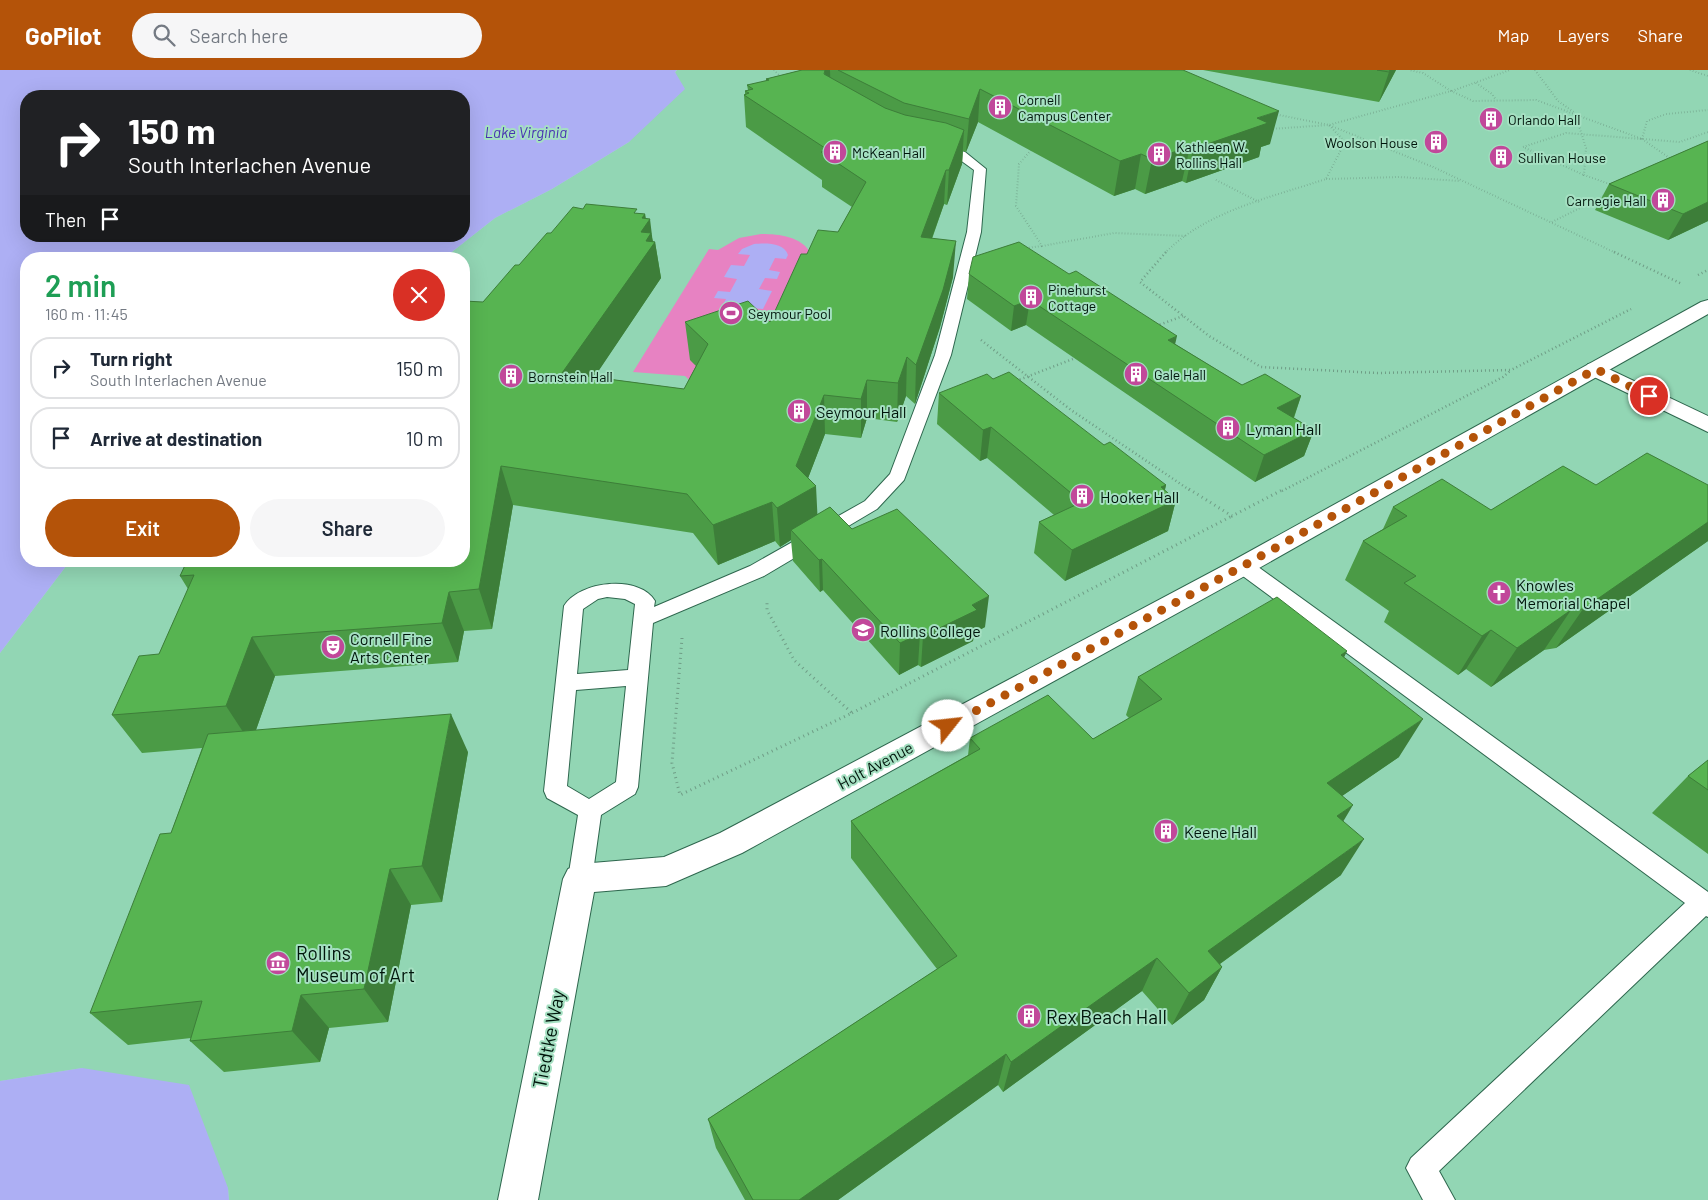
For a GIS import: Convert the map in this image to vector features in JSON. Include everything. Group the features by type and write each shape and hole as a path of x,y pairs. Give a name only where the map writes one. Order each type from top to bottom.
{"street":[{"name":"Holt Avenue","path":"580,879 666,871 731,844 1243,566 1708,306"},
{"path":"1596,369 1708,425"},
{"name":"Tiedtke Way","path":"518,1200 580,879"}],"lane":[{"path":"644,619 757,571 871,505 898,476 939,364 974,232 980,169 968,158 950,150 925,146"},
{"path":"1243,566 1706,904 1421,1168 1440,1200"},
{"path":"580,879 590,810 627,787 645,601 635,593 617,591 593,593 574,606 555,791 590,810"},
{"path":"566,683 638,677"}],"path":[{"path":"774,70 784,81"},
{"path":"1409,70 1423,71 1451,91 1473,101 1536,100 1575,112 1642,139 1673,160"},
{"path":"1262,130 1329,125 1451,91 1510,70"},
{"path":"1535,70 1558,101 1575,112 1586,148 1584,175"},
{"path":"1690,70 1708,76"},
{"path":"1475,82 1492,94 1496,100"},
{"path":"1642,139 1647,121 1666,114 1708,110"},
{"path":"1271,113 1329,125 1464,181 1682,284 1674,288"},
{"path":"1326,179 1345,142 1329,125"},
{"path":"1620,188 1584,175 1523,147 1566,133 1680,142 1708,132"},
{"path":"1035,146 1019,164 1016,206 1042,246"},
{"path":"1464,181 1399,178 1326,179 1238,210 1187,236 1177,242 1140,282 1209,336 1261,367 1377,373 1494,372 1511,370"},
{"path":"1216,180 1259,202"},
{"path":"1551,223 1611,193"},
{"path":"1019,248 1042,246 1114,233 1187,236"},
{"path":"692,598 682,632 672,763 680,795 852,713 1503,378 1511,370 1639,305"},
{"path":"1148,329 1184,316"},
{"path":"977,336 1024,377 1163,473 1232,516"},
{"path":"1016,381 1086,353"},
{"path":"769,564 767,610 794,660 852,713"}],"shaded area":[{"name":"Rollins College","path":"677,70 1708,70 1708,1200 229,1200 228,1188 82,1068 0,1081 0,653 65,567 470,567 470,252 452,252 465,242 470,242 470,238 495,218 552,189 629,142"},
{"name":"Seymour Pool","path":"761,234 789,237 802,243 807,248 811,254 808,291 701,391 685,376 633,372 709,249 718,250 739,238"}],"water":[{"name":"Lake Virginia","path":"0,70 677,70 675,72 685,89 629,142 552,189 495,218 470,238 470,90 20,90 20,242 465,242 452,252 20,252 20,567 65,567 0,653"},
{"name":"Seymour Pool","path":"754,244 778,246 783,248 788,255 786,259 775,258 769,270 780,272 777,279 765,278 759,289 772,291 763,309 750,308 715,320 726,299 714,298 718,291 730,292 737,279 724,277 731,265 744,266 750,255 738,254 742,249"},
{"path":"82,1068 189,1085 228,1188 229,1200 0,1200 0,1081"}],"building":[{"path":"802,70 825,70 824,74 885,108 905,115 946,123 964,130 949,170 946,170 921,237 956,241 943,290 916,365 907,357 898,383 867,380 861,399 824,395 796,466 816,486 777,508 772,502 713,525 687,494 501,466 479,589 449,592 442,623 252,637 226,706 112,715 139,656 159,654 194,575 180,576 184,567 470,567 470,301 483,302 515,265 519,265 547,233 551,233 573,207 583,209 586,204 637,209 634,213 645,214 642,218 650,219 641,232 651,233 646,241 655,242 562,373 684,389 708,344 685,322 748,301 770,322 801,254 807,254 818,230 838,232 866,182 821,152 828,150 744,95 749,93 745,91 753,89 747,85 769,80 766,79"},
{"path":"838,70 1183,70 1279,111 1257,118 1268,123 1193,149 1190,147 1152,159 1141,154 1120,161 980,89 969,119 904,103"},
{"path":"1708,141 1708,202 1683,214 1609,184"},
{"path":"1019,242 1069,274 1076,271 1177,336 1168,340 1242,385 1265,374 1301,396 1277,408 1314,430 1264,455 1030,300 1014,306 969,274 973,257"},
{"path":"1009,372 1104,445 1110,442 1166,485 1161,487 1176,500 1072,550 1039,522 1082,502 991,427 983,430 939,393 987,374 993,379"},
{"name":"Knowles Memorial Chapel","path":"1647,453 1708,485 1708,522 1583,609 1571,610 1517,648 1491,630 1482,636 1404,583 1416,576 1363,541 1407,516 1393,507 1442,479 1491,510 1563,466 1596,485"},
{"path":"830,507 852,529 897,509 989,596 972,605 977,610 923,636 920,634 900,643 822,559 819,560 791,530"},
{"path":"1277,597 1347,651 1341,655 1423,719 1327,783 1353,805 1337,816 1364,839 1208,951 1222,967 1189,993 1157,958 1011,1062 1006,1054 799,1200 753,1200 708,1119 957,956 851,821 980,749 970,738 1048,695 1093,739 1162,699 1138,677"},
{"name":"Rollins Museum of Art","path":"451,714 422,866 390,869 364,989 301,995 292,1031 190,1041 202,1001 90,1013 160,834 171,833 208,734"},
{"path":"1708,760 1708,790 1688,776"}],"place":[{"name":"Cornell Campus Center","path":"1000,107"},
{"name":"Orlando Hall","path":"1491,119"},
{"name":"Woolson House","path":"1436,142"},
{"name":"McKean Hall","path":"835,152"},
{"name":"Kathleen W. Rollins Hall","path":"1159,154"},
{"name":"Sullivan House","path":"1501,157"},
{"name":"Carnegie Hall","path":"1663,200"},
{"name":"Pinehurst Cottage","path":"1031,297"},
{"name":"Seymour Pool","path":"731,313"},
{"name":"Gale Hall","path":"1136,374"},
{"name":"Bornstein Hall","path":"511,376"},
{"name":"Seymour Hall","path":"799,411"},
{"name":"Lyman Hall","path":"1228,428"},
{"name":"Hooker Hall","path":"1082,496"},
{"name":"Knowles Memorial Chapel","path":"1499,593"},
{"name":"Rollins College","path":"863,630"},
{"name":"Cornell Fine Arts Center","path":"333,647"},
{"name":"Keene Hall","path":"1166,831"},
{"name":"Rollins Museum of Art","path":"278,963"},
{"name":"Rex Beach Hall","path":"1029,1016"}],"route":[{"path":"948,726 1243,566 1596,369 1649,396"}]}
